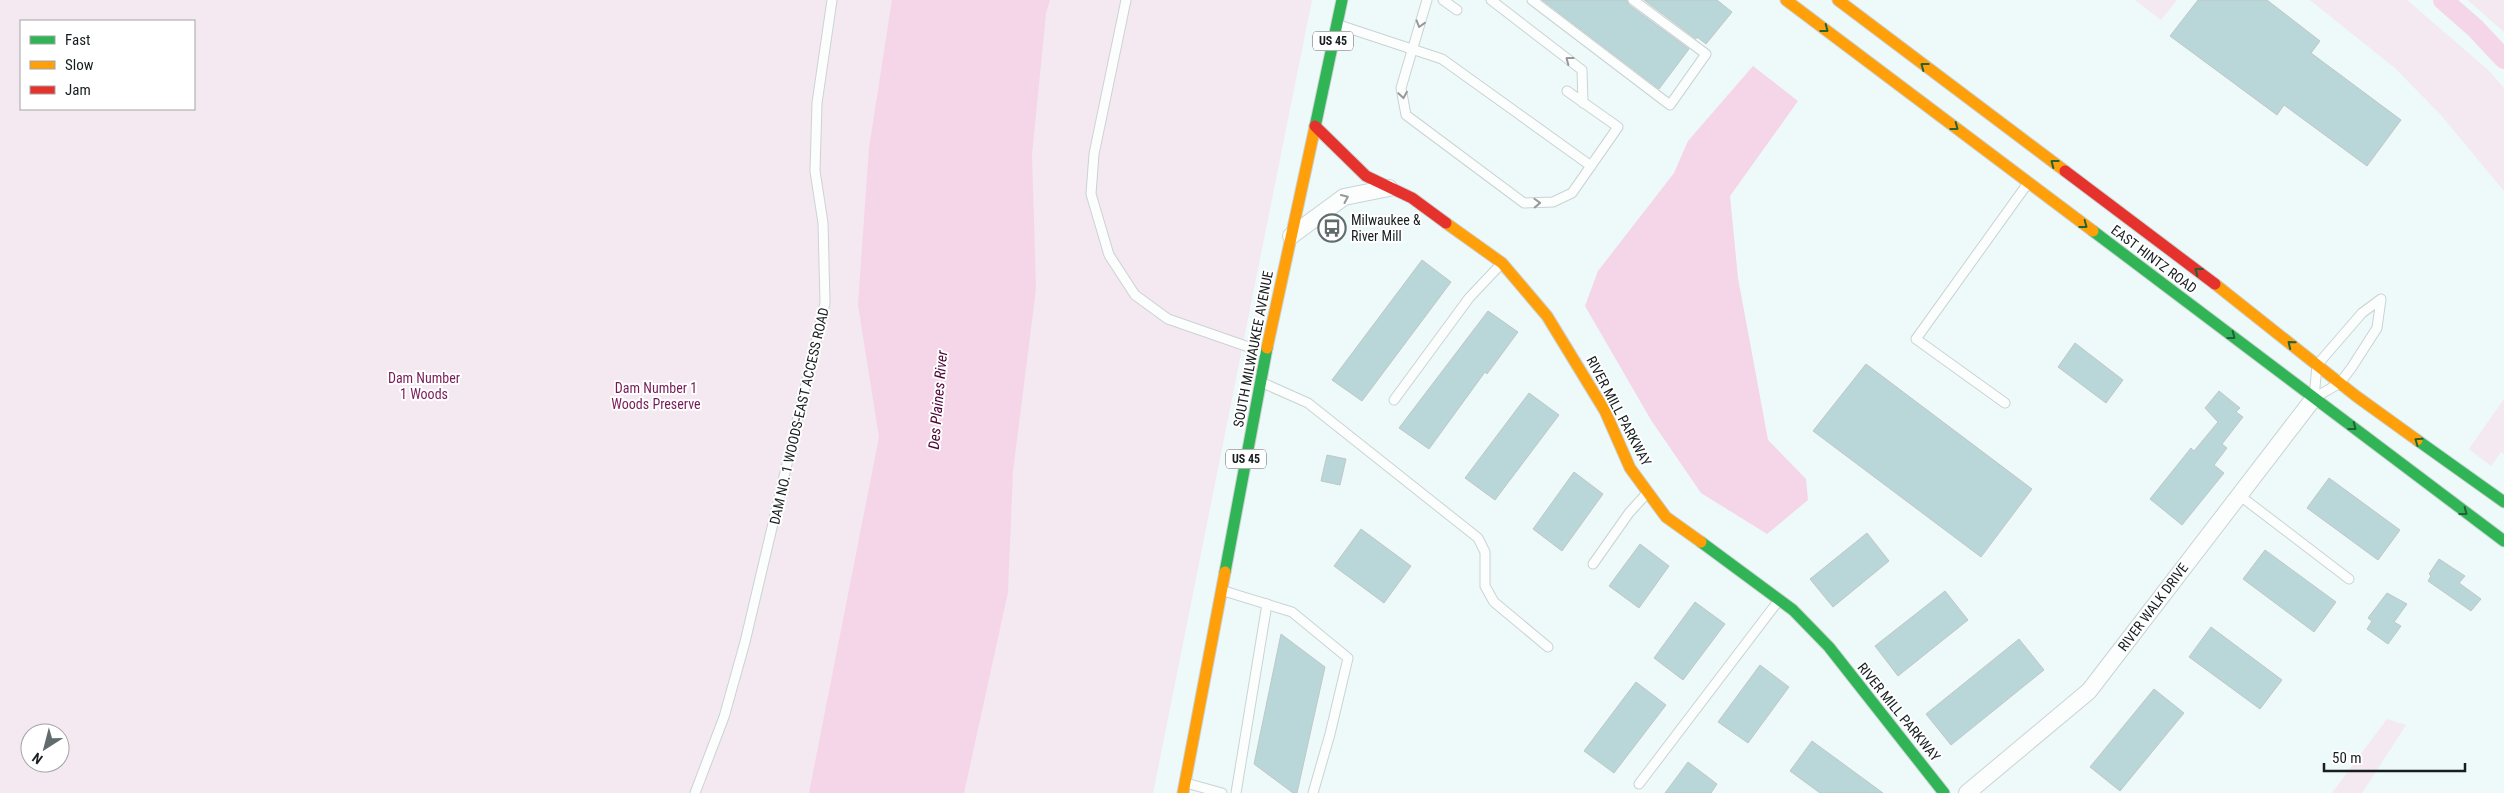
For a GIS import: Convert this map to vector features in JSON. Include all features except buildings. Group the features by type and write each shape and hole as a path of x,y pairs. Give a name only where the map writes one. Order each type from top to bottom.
{"main road":[{"name":"SOUTH MILWAUKEE AVENUE","path":"1184,788 1260,382 1342,0"},
{"name":"EAST HINTZ ROAD","path":"1786,0 2504,542"},
{"name":"EAST HINTZ ROAD","path":"1838,0 2229,294 2340,383 2504,502"},
{"name":"RIVER MILL PARKWAY","path":"1315,126 1366,176 1412,198 1502,262 1547,316 1605,411 1630,468 1666,517 1792,610 1829,647 1944,793"}],"street":[{"path":"1291,236 1344,197 1389,188"},
{"name":"RIVER WALK DRIVE","path":"1967,793 2089,691 2314,398"}],"lane":[{"name":"DAM NO. 1 WOODS-EAST ACCESS ROAD","path":"695,793 724,717 745,642 825,303 823,223 815,171 816,112 832,0"},
{"path":"1126,0 1094,154 1091,194 1109,256 1135,295 1168,319 1266,353"},
{"path":"1427,0 1401,88 1406,115 1524,203 1553,202 1572,193 1618,127 1567,91"},
{"path":"1443,0 1457,10"},
{"path":"1491,0 1582,70 1584,103"},
{"path":"1532,0 1670,105 1706,54 1633,0"},
{"path":"1337,25 1442,58 1591,166"},
{"path":"2005,403 1916,339 2028,182"},
{"path":"1394,400 1469,298 1502,262"},
{"path":"2381,299 2377,328 2340,383 2314,398 2317,365 2362,313 2381,299"},
{"path":"1260,382 1308,403 1478,538 1485,552 1485,586 1494,602 1548,648"},
{"path":"1593,564 1648,492"},
{"path":"2239,495 2349,579"},
{"path":"1221,590 1292,612 1348,658 1330,734 1313,793"},
{"path":"1639,784 1779,600"},
{"path":"1236,793 1267,604"},
{"path":"1184,788 1222,793"}],"green space":[{"name":"Dam Number 1 Woods Preserve","path":"0,0 1312,0 1153,793 0,793"},
{"path":"2135,0 2177,0 2161,20"},
{"path":"2310,0 2407,0 2488,70 2504,88 2504,191 2441,115 2395,68"},
{"path":"2468,0 2504,0 2504,32"},
{"path":"2504,399 2504,454 2501,452 2491,466 2469,449"},
{"path":"2387,719 2406,725 2362,793 2332,793"}],"water":[{"name":"Des Plaines River","path":"892,0 1050,0 1046,13 1032,155 1036,289 1013,471 1008,592 964,793 809,793 879,437 858,305 869,148"},
{"path":"1753,66 1798,101 1730,196 1738,278 1768,440 1806,479 1808,500 1767,534 1701,493 1651,420 1585,306 1598,271 1674,173 1688,141"}],"waterway":[{"path":"2443,0 2475,28 2504,59"}],"traffic: fast":[{"path":"1315,127 1342,0"},
{"path":"2093,231 2504,541"},
{"path":"1225,572 1267,348"},
{"path":"2417,440 2504,502"},
{"path":"1701,542 1793,610 1829,647 1944,793"}],"traffic: slow":[{"path":"1786,0 2093,231"},
{"path":"1838,0 2065,171"},
{"path":"1267,348 1315,127"},
{"path":"1446,223 1502,263 1547,316 1605,411 1630,468 1666,517 1701,542"},
{"path":"2215,284 2356,396 2417,440"},
{"path":"1183,793 1225,572"}],"traffic: jam":[{"path":"1315,126 1366,176 1412,198 1446,223"},
{"path":"2065,171 2215,284"}],"place":[{"name":"Milwaukee & River Mill","path":"1332,228"}],"park label":[{"name":"Dam Number 1 Woods","path":"424,386"}]}
